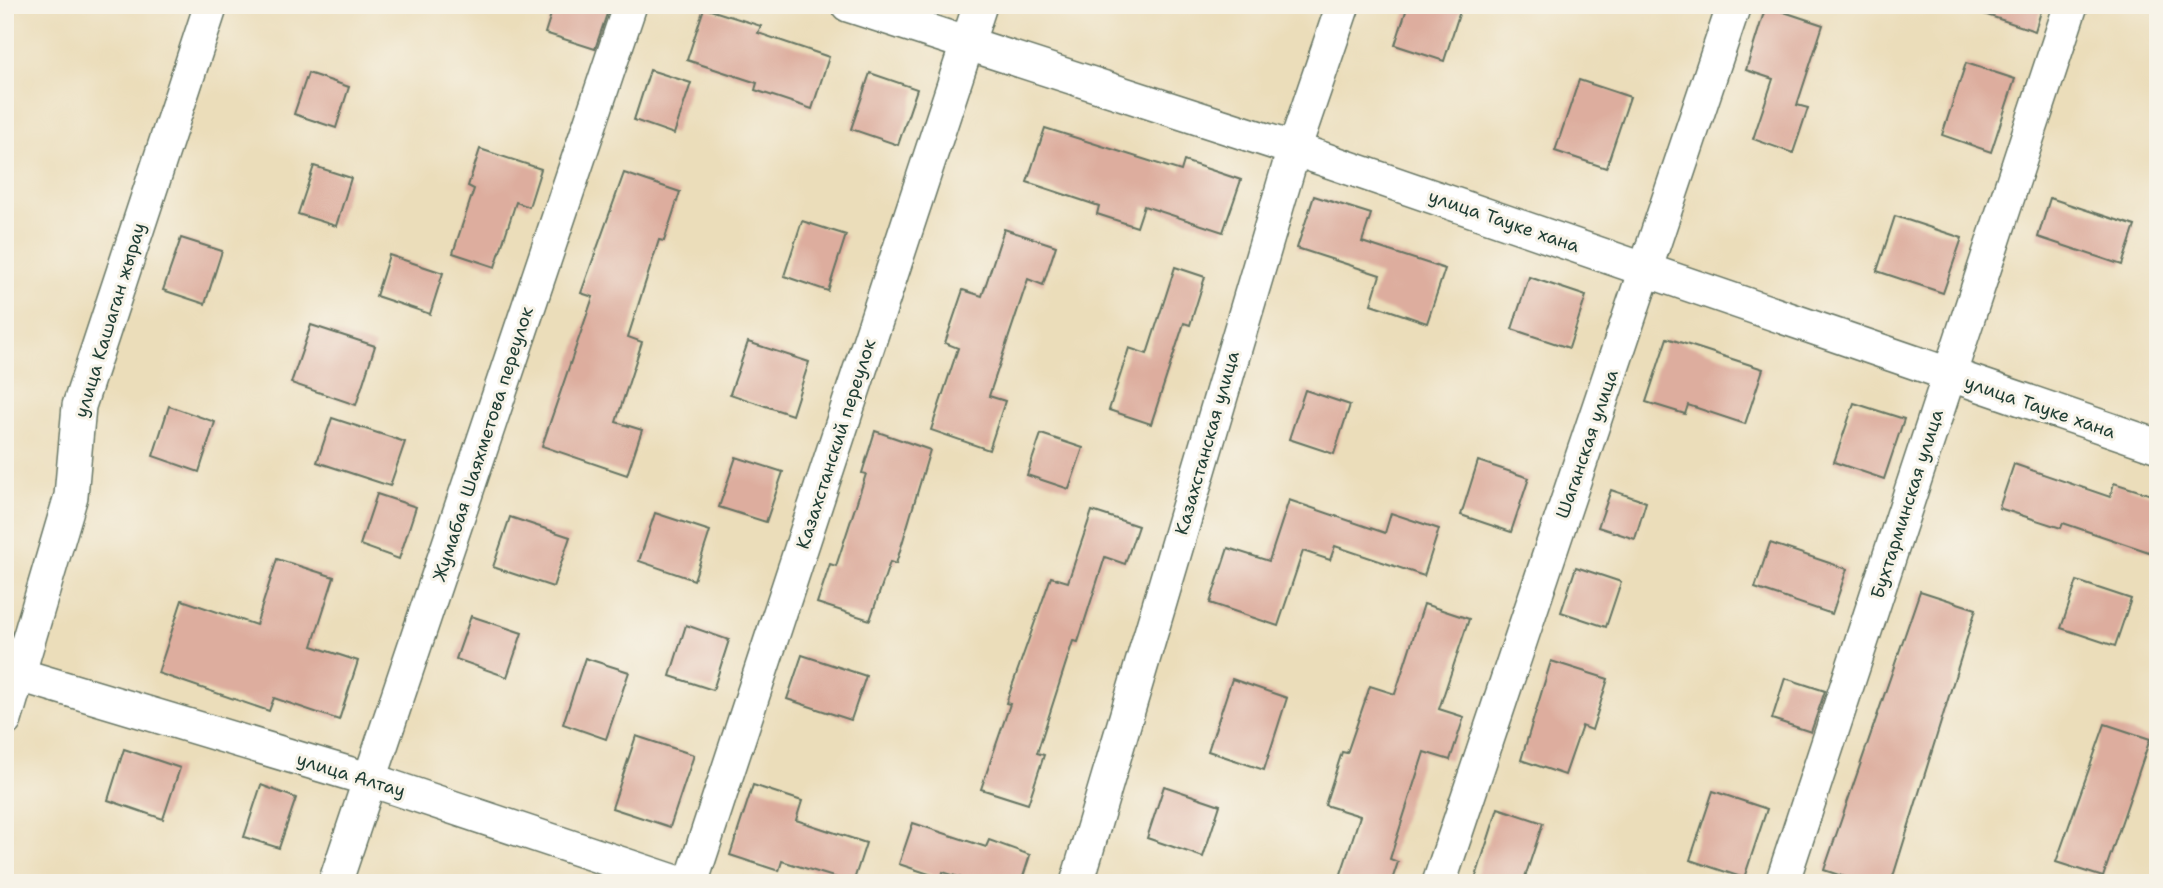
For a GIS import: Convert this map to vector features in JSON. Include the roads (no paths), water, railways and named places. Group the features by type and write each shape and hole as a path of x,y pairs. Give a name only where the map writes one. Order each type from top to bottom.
{"street":[{"name":"улица Кашаган жырау","path":"5,720 71,496 79,406 211,5"},
{"name":"Жумабая Шаяхметова переулок","path":"335,883 630,5"},
{"name":"улица Тауке хана","path":"848,5 1294,149 2158,446"},
{"name":"Казахстанский переулок","path":"691,883 980,5"},
{"name":"Казахстанская улица","path":"1077,883 1294,149 1343,5"},
{"name":"Шаганская улица","path":"1439,883 1734,5"},
{"name":"Бухтарминская улица","path":"1782,883 2071,5"},
{"name":"улица Алтау","path":"20,675 370,780 679,883"}]}
